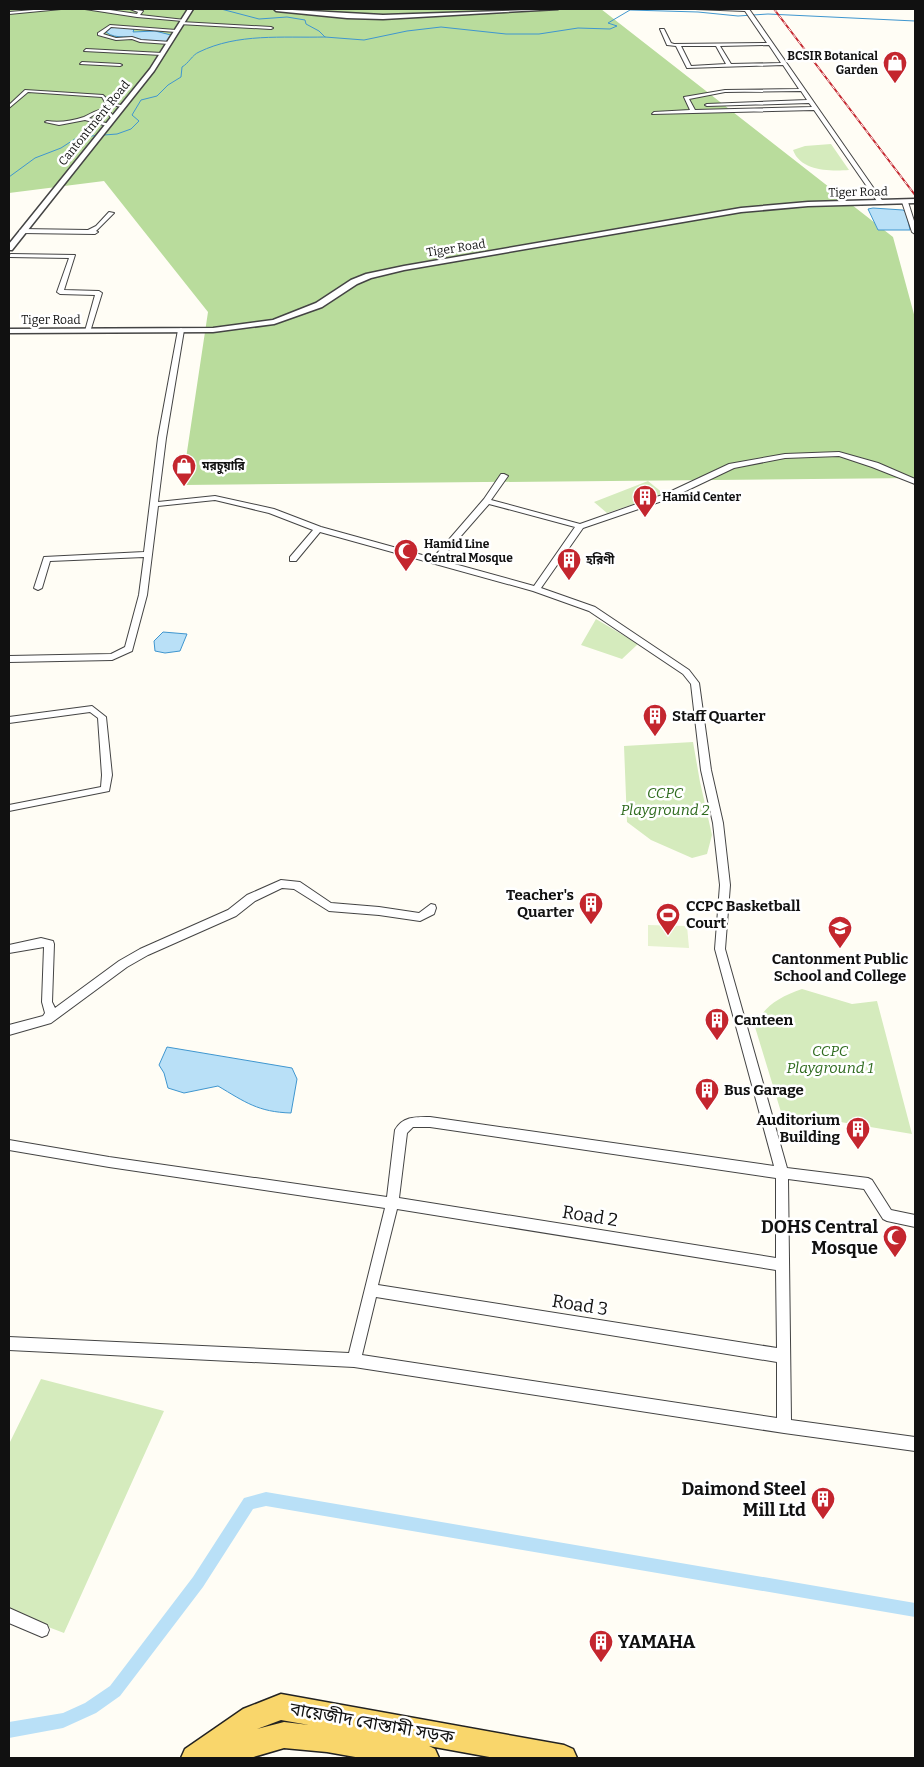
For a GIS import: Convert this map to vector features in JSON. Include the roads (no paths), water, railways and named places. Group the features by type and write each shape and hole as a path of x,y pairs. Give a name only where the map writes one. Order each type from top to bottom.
{"main road":[{"name":"বায়েজীদ বোস্তামী সড়ক","path":"194,1758 252,1718 281,1707 564,1758"},
{"name":"বায়েজীদ বোস্তামী সড়ক","path":"229,1758 247,1745 284,1735 327,1739 426,1758"}],"street":[{"path":"9,14 59,9"},
{"path":"87,9 100,9 170,19 179,26"},
{"path":"132,9 140,10 136,22 179,26"},
{"name":"Cantontment Road","path":"9,248 152,70 190,9"},
{"path":"276,9 304,10 347,16 383,17 495,10 555,9"},
{"path":"697,9 748,11 881,203"},
{"path":"163,24 170,19"},
{"path":"169,43 140,41 132,38 116,38 100,34 110,26 271,28"},
{"path":"662,30 669,44 771,44"},
{"path":"717,44 729,66"},
{"path":"678,45 689,67 786,64"},
{"path":"86,50 162,54"},
{"path":"114,72 130,52"},
{"path":"82,63 120,65"},
{"path":"693,112 686,98 725,91 804,90"},
{"path":"9,107 27,91 103,96 108,103 122,106"},
{"path":"690,105 811,101"},
{"path":"654,113 816,108"},
{"path":"47,122 59,124 85,118 99,110 107,109 113,117"},
{"path":"85,118 107,125"},
{"name":"Tiger Road","path":"9,331 214,330 274,322 319,305 354,282 369,276 404,268 741,210 808,204 915,201"},
{"path":"905,202 915,232"},
{"path":"22,231 92,232 110,213"},
{"path":"11,256 73,256 60,292 100,293 88,330"},
{"path":"9,659 112,657 130,650 143,595 156,504 162,438 181,330"},
{"path":"487,501 580,526 668,496 732,466 785,456 839,454 875,465 915,482"},
{"path":"434,562 487,501 504,476"},
{"path":"156,504 215,498 271,511 318,529 536,589 592,609 673,661 695,683 706,770 718,823 725,884 720,949 782,1173 784,1426"},
{"path":"536,589 580,526"},
{"path":"293,559 318,529"},
{"path":"38,588 47,559 148,554"},
{"path":"9,720 92,709 102,717 107,775 106,789 9,808"},
{"path":"9,1030 47,1020 123,964 144,952 232,913 251,898 281,884 296,885 328,907 420,917 432,908"},
{"path":"9,949 41,942 49,944 47,1002 51,1014 47,1020"},
{"path":"354,1360 392,1202 401,1130 411,1122 430,1122 868,1184 887,1215 915,1221"},
{"name":"Road 2","path":"9,1145 109,1162 392,1202 783,1265"},
{"name":"Road 3","path":"371,1290 783,1356"},
{"path":"9,1344 354,1360 784,1426 915,1444"},
{"path":"9,1615 42,1630"}],"water":[{"path":"113,26 134,29 133,32 155,31 171,35 168,42 141,41 132,37 110,35 106,32"},
{"path":"868,209 903,210 906,212 910,230 878,230"},
{"path":"163,632 187,634 180,651 165,653 155,651 154,641"},
{"path":"167,1047 292,1068 297,1079 291,1113 269,1111 252,1105 218,1086 184,1093 168,1088 164,1073 159,1065"}],"waterway":[{"path":"221,9 259,19 287,17 305,20 306,24 319,31 325,37"},
{"path":"325,37 364,40 407,31 441,27 506,34 539,34 578,28 610,29 617,26 608,23 630,10 698,12 738,16 768,14 915,21"},
{"path":"9,177 35,158 61,148 78,137 117,134 131,129 139,121 132,115 141,100 157,96 168,85 181,77 182,67 199,52 214,46 245,39 325,37"},
{"path":"9,1730 63,1721 99,1703 115,1691 198,1582 249,1503 266,1499 915,1610"}],"railway":[{"path":"774,9 915,195"}],"place":[{"name":"BCSIR Botanical Garden","path":"895,84"},
{"name":"মরচুয়ারি","path":"184,487"},
{"name":"Hamid Center","path":"645,518"},
{"name":"Hamid Line Central Mosque","path":"406,572"},
{"name":"হরিণী","path":"569,581"},
{"name":"Staff Quarter","path":"655,737"},
{"name":"Teacher's Quarter","path":"591,925"},
{"name":"CCPC Basketball Court","path":"668,936"},
{"name":"Cantonment Public School and College","path":"840,949"},
{"name":"Canteen","path":"717,1041"},
{"name":"Bus Garage","path":"707,1111"},
{"name":"Auditorium Building","path":"858,1150"},
{"name":"DOHS Central Mosque","path":"895,1258"},
{"name":"Daimond Steel Mill Ltd","path":"823,1520"},
{"name":"YAMAHA","path":"601,1663"}],"park label":[{"name":"CCPC Playground 2","path":"665,802"},
{"name":"CCPC Playground 1","path":"830,1060"}]}
